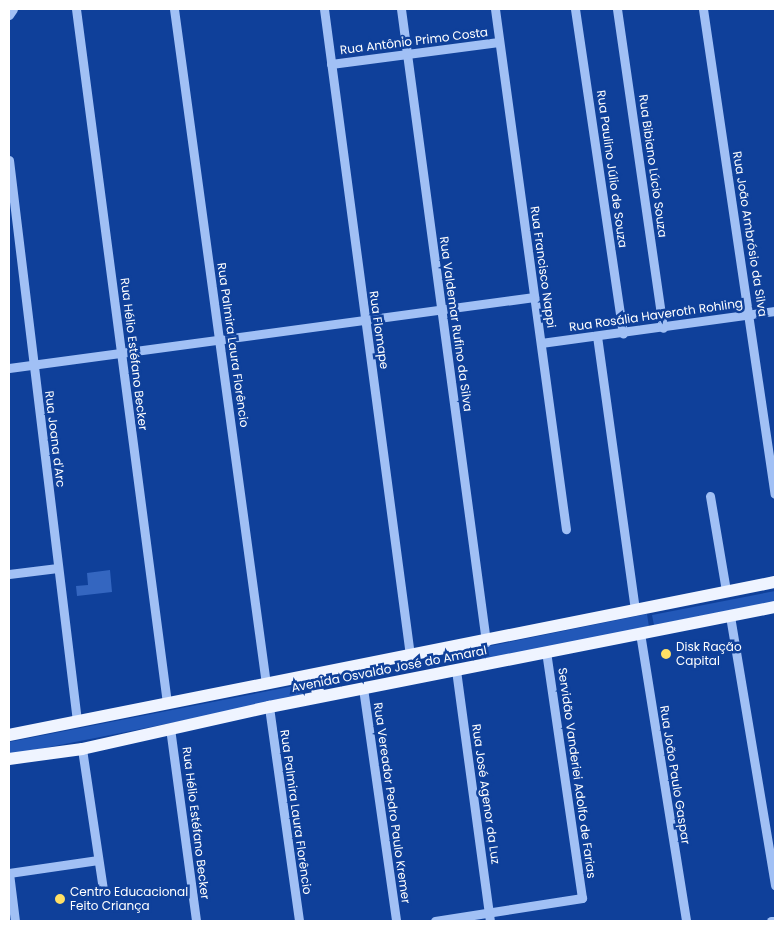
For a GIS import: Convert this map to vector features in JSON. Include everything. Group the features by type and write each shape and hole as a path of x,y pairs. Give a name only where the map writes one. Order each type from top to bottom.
{"main road":[{"name":"Avenida Osvaldo José do Amaral","path":"9,735 410,655 486,642 775,582"},
{"name":"Avenida Osvaldo José do Amaral","path":"9,759 82,748 269,706 775,607"},
{"path":"320,696 315,684 321,673"}],"street":[{"path":"9,15 13,9"},
{"name":"Rua Hélio Estéfano Becker","path":"76,9 167,703"},
{"name":"Rua Palmira Laura Florêncio","path":"174,9 266,684"},
{"name":"Rua Flomape","path":"324,9 410,655"},
{"name":"Rua Valdemar Rufino da Silva","path":"401,9 486,642"},
{"name":"Rua Francisco Nappi","path":"495,9 566,529"},
{"name":"Rua Paulino Júlio de Souza","path":"575,9 623,333"},
{"name":"Rua Bibiano Lúcio Souza","path":"618,9 663,328"},
{"name":"Rua João Ambrósio da Silva","path":"703,9 750,315 775,494"},
{"name":"Rua Antônio Primo Costa","path":"331,64 499,42"},
{"name":"Rua Joana d'Arc","path":"9,160 77,721"},
{"path":"9,368 534,297"},
{"name":"Rua Rosália Haveroth Rohling","path":"541,343 663,328 775,311"},
{"path":"597,336 635,610"},
{"path":"710,496 726,591"},
{"path":"9,574 58,568"},
{"path":"730,616 775,885"},
{"name":"Rua João Paulo Gaspar","path":"640,633 686,921"},
{"name":"Servidão Vanderiei Adolfo de Farias","path":"490,917 582,898 546,652"},
{"name":"Rua José Agenor da Luz","path":"456,670 490,917"},
{"name":"Rua Vereador Pedro Paulo Kremer","path":"363,688 396,921"},
{"name":"Rua Palmira Laura Florêncio","path":"269,706 299,921"},
{"name":"Rua Hélio Estéfano Becker","path":"170,728 196,921"},
{"path":"82,748 103,888"},
{"path":"15,921 9,873 98,860"},
{"path":"435,921 490,917"},
{"path":"771,921 775,920"}],"shaded area":[{"path":"775,591 775,602 654,625 652,615"},
{"path":"647,614 649,627 482,661 480,648"},
{"path":"304,684 303,697 9,755 9,742"}],"building":[{"path":"110,570 112,592 77,596 76,586 88,585 87,573"}],"place":[{"name":"Disk Ração Capital","path":"666,654"},
{"name":"Centro Educacional Feito Criança","path":"60,899"}]}
